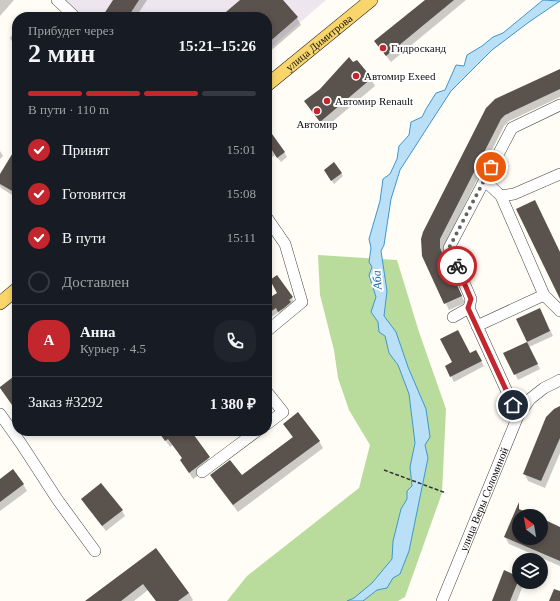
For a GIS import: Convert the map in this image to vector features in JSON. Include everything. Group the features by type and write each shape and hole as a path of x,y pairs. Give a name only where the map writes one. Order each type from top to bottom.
{"main road":[{"name":"улица Димитрова","path":"272,81 371,0"},
{"path":"2,298 12,292"}],"street":[{"path":"57,0 70,12"},
{"path":"452,317 468,308 471,299 449,248 512,128 560,105"},
{"path":"501,196 514,194 560,174"},
{"path":"484,180 501,196 544,295 560,311"},
{"path":"272,225 285,244 302,302 272,327"},
{"path":"477,326 544,295"},
{"path":"468,308 518,416"},
{"name":"улица Веры Соломиной","path":"442,601 518,416 530,399 544,388 560,380"},
{"path":"272,398 283,412 272,420"},
{"path":"0,414 12,430"},
{"path":"16,436 57,499 95,551"},
{"path":"202,472 250,436"}],"path":[{"path":"384,470 446,493"}],"shaded area":[{"path":"65,0 326,0 272,47 272,12 78,12"}],"green space":[{"path":"318,255 397,260 419,332 446,409 442,493 405,597 398,601 227,601 247,576 359,488 370,445 349,410 338,378 334,350 320,295"}],"water":[{"name":"Аба","path":"543,0 560,1 492,50 451,91 400,170 391,199 384,245 381,251 387,291 384,316 396,332 408,367 426,409 430,437 425,445 428,458 409,551 400,574 393,578 387,588 377,590 363,601 347,601 354,598 372,583 392,559 393,541 401,509 407,499 407,491 412,486 410,467 415,443 409,394 398,365 389,353 385,336 379,332 378,322 371,312 376,297 369,275 372,267 369,262 371,248 369,239 380,201 383,179 390,174 397,159 399,146 409,135 411,122 422,117 436,93 445,90 456,65 464,66 467,55 493,37 503,33"}],"building":[{"path":"113,0 139,0 131,12 105,12"},
{"path":"240,0 283,0 298,17 272,40 272,12 226,12"},
{"path":"425,0 454,0 386,56 374,41"},
{"path":"349,57 353,62 357,60 372,78 320,122 304,101 320,89"},
{"path":"560,69 560,89 505,115 501,119 440,239 440,248 462,296 444,304 422,256 421,239 423,232 486,108 495,99"},
{"path":"272,134 285,152 277,158 272,150"},
{"path":"12,154 12,191 0,184 0,174"},
{"path":"334,162 342,173 331,181 324,170"},
{"path":"535,200 560,252 560,299 516,209"},
{"path":"277,275 293,297 289,300 291,302 278,312 276,308 272,311 272,296 277,293 272,284 272,279"},
{"path":"540,308 550,331 527,342 516,319"},
{"path":"458,330 470,353 476,350 482,361 450,377 445,366 452,362 440,339"},
{"path":"527,342 538,364 514,375 503,353"},
{"path":"12,378 12,405 0,388"},
{"path":"560,406 560,438 541,481 523,474 546,417 554,409"},
{"path":"298,412 320,441 233,505 210,475 230,460 242,475 293,437 283,424"},
{"path":"162,436 195,436 210,457 189,473 180,460 182,458 168,439 165,441"},
{"path":"13,469 24,484 0,502 0,479"},
{"path":"101,483 123,510 102,526 81,499"},
{"path":"519,502 519,509 516,509"},
{"path":"512,518 512,540 504,537"},
{"path":"548,521 560,527 560,561 548,556 548,553 541,553 523,545 548,545"},
{"path":"156,548 189,593 178,601 156,601 143,584 121,601 85,601"},
{"path":"504,570 512,574 512,589 515,589 510,601 492,601"},
{"path":"554,589 560,591 560,601 549,601"}],"way so far":[{"path":"457,266 449,248 491,167"}],"place":[{"name":"Гидросканд","path":"383,48"},
{"name":"Автомир Exeed","path":"356,76"},
{"name":"Автомир Renault","path":"327,101"},
{"name":"Автомир","path":"317,111"}],"route":[{"path":"457,266 471,299 468,308 513,405"}]}
